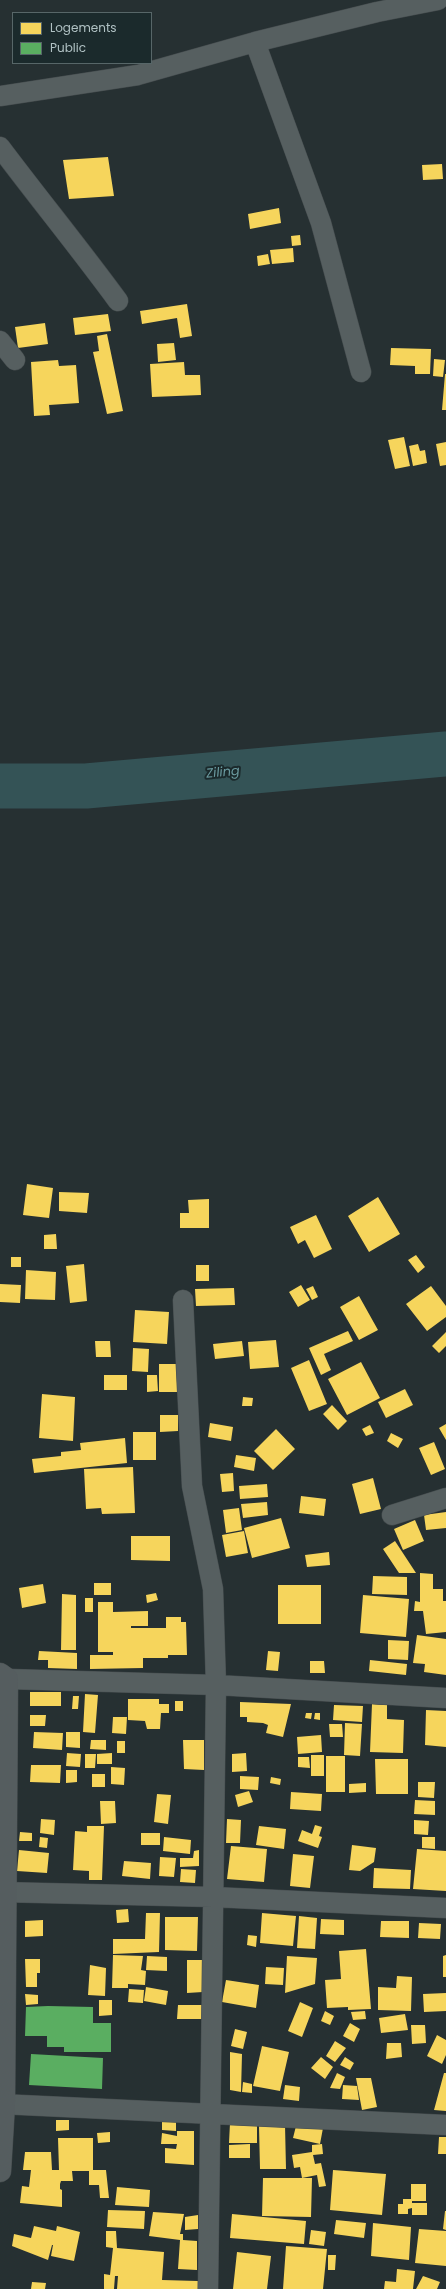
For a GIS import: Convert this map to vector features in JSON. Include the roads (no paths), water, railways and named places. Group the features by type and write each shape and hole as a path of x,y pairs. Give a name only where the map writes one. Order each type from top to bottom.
{"main road":[{"path":"0,2171 2,2104 4,1676"}],"street":[{"path":"0,96 138,75 255,42 378,12 438,0"},
{"path":"255,42 321,223 361,372"},
{"path":"0,147 41,202 82,252 118,301"},
{"path":"0,342 15,360"},
{"path":"183,1300 192,1486 213,1589 216,1685 209,2115 208,2289"},
{"path":"392,1515 446,1498"},
{"path":"4,1676 216,1685 446,1698"},
{"path":"3,1892 213,1897 446,1908"},
{"path":"2,2104 209,2115 446,2125"}],"waterway":[{"name":"Ziling","path":"0,786 86,786 446,754"}]}
